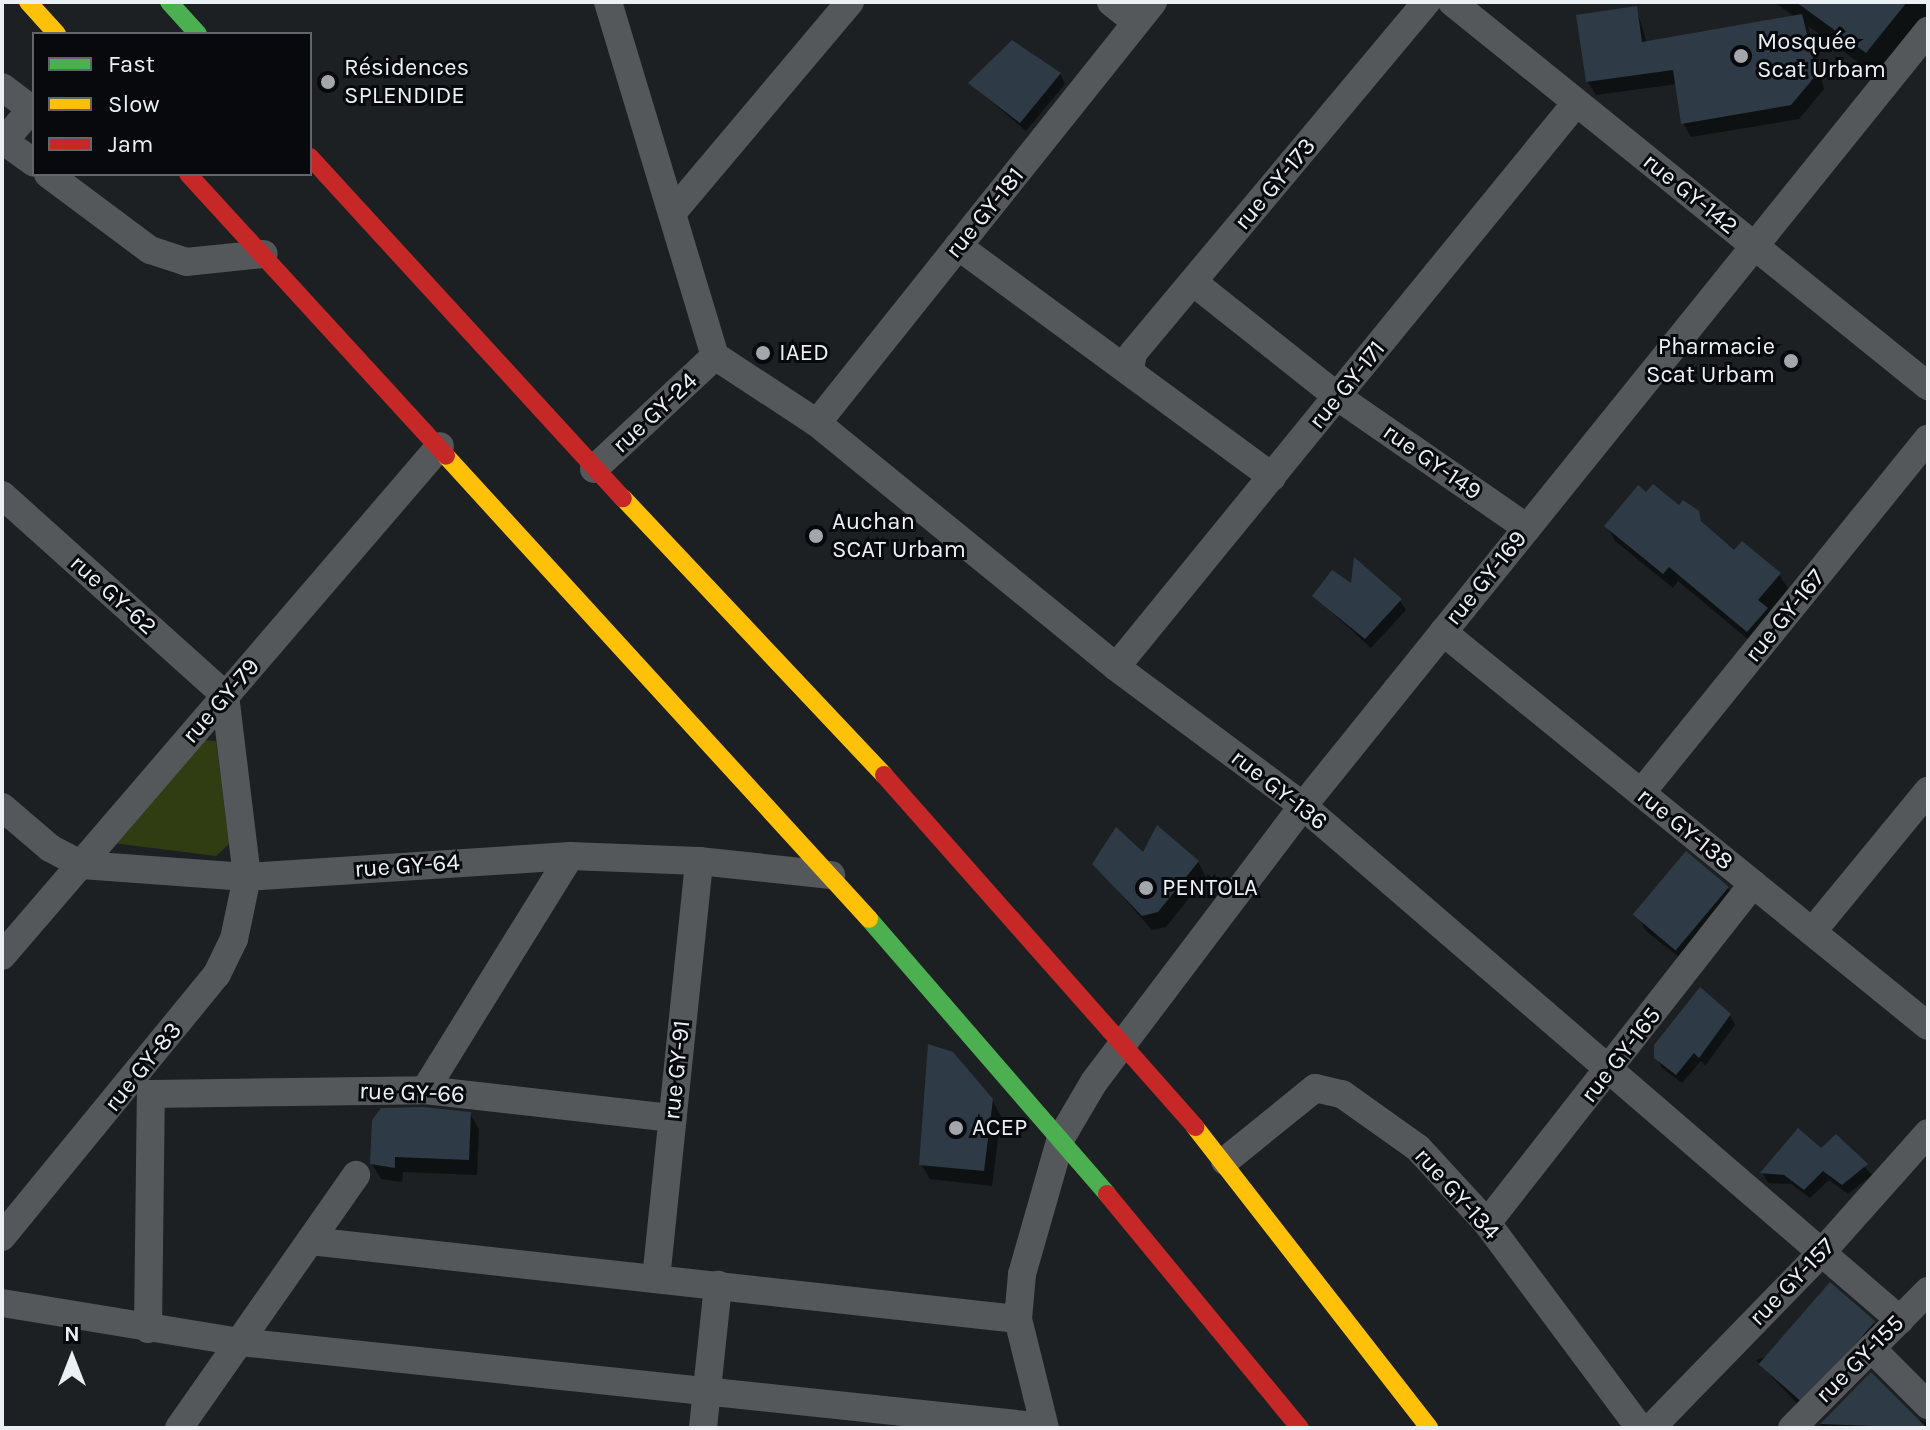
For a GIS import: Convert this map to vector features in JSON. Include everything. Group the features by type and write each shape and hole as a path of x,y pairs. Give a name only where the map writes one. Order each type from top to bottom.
{"main road":[{"path":"28,2 55,32"},
{"path":"312,159 594,469 791,671 1121,1041 1225,1161 1429,1428"},
{"path":"190,176 831,875 1061,1138 1300,1428"}],"street":[{"path":"608,2 715,356"},
{"path":"673,212 850,2"},
{"path":"1111,2 1144,12"},
{"name":"rue GY-173","path":"1130,369 1133,353 1427,2"},
{"name":"rue GY-142","path":"1452,2 1928,386"},
{"name":"rue GY-181","path":"817,423 1144,12"},
{"name":"rue GY-169","path":"1044,1427 1018,1319 1022,1274 1061,1138 1121,1041 1303,806 1928,31"},
{"path":"2,87 32,108 3,142 32,162"},
{"name":"rue GY-171","path":"1116,667 1576,103"},
{"path":"51,176 150,250 186,262 264,254"},
{"path":"958,246 1130,369 1134,380 1272,477"},
{"name":"rue GY-149","path":"1193,282 1338,397 1527,528"},
{"name":"rue GY-24","path":"594,469 715,356"},
{"name":"rue GY-136","path":"715,356 817,423 1116,667 1303,806 1612,1068 1900,1320"},
{"name":"rue GY-167","path":"1641,793 1928,439"},
{"name":"rue GY-79","path":"2,956 440,446"},
{"name":"rue GY-62","path":"2,495 225,695"},
{"name":"rue GY-138","path":"1443,632 1928,1026"},
{"path":"225,695 247,877"},
{"path":"1812,932 1928,791"},
{"name":"rue GY-64","path":"2,807 50,848 82,865 247,877 570,856 699,861 831,875"},
{"path":"425,1090 570,856"},
{"name":"rue GY-91","path":"656,1279 699,861"},
{"name":"rue GY-83","path":"2,1237 141,1088 228,955 247,877"},
{"name":"rue GY-165","path":"1487,1223 1612,1068 1753,884"},
{"path":"141,1088 148,1329"},
{"name":"rue GY-66","path":"141,1088 425,1090 672,1118"},
{"name":"rue GY-134","path":"1225,1161 1315,1088 1342,1094 1418,1148 1487,1223 1640,1428"},
{"name":"rue GY-157","path":"1651,1428 1822,1252 1928,1133"},
{"path":"179,1428 356,1175"},
{"path":"310,1241 1018,1319"},
{"path":"703,1428 718,1285"},
{"name":"rue GY-155","path":"1792,1428 1928,1291"},
{"path":"2,1303 240,1342 1044,1427"},
{"path":"1871,1348 1928,1405"}],"green space":[{"path":"204,740 216,741 229,844 216,856 113,843"}],"building":[{"path":"1796,2 1907,2 1866,53"},
{"name":"Mosquée Scat Urbam","path":"1637,6 1642,42 1802,14 1817,74 1791,105 1681,124 1673,70 1586,82 1576,15"},
{"path":"1012,40 1061,73 1020,123 968,83"},
{"path":"1653,484 1679,505 1683,500 1699,511 1701,521 1734,550 1742,541 1781,573 1758,600 1768,608 1747,632 1669,567 1663,574 1604,526 1638,485 1646,492"},
{"path":"1354,557 1402,599 1365,639 1312,596 1332,570 1351,583"},
{"name":"PENTOLA","path":"1157,825 1199,861 1158,912 1142,916 1092,864 1116,827 1143,852"},
{"path":"1686,851 1729,887 1676,951 1633,915"},
{"path":"1700,987 1731,1014 1699,1058 1694,1053 1676,1075 1654,1058 1654,1045"},
{"name":"ACEP","path":"928,1044 953,1052 993,1099 984,1171 919,1165"},
{"path":"424,1107 471,1112 469,1160 395,1157 395,1168 370,1164 372,1120 381,1108"},
{"path":"1798,1128 1821,1148 1836,1134 1868,1164 1842,1185 1823,1171 1804,1190 1784,1175 1760,1173"},
{"path":"1830,1282 1875,1321 1804,1404 1758,1364"},
{"path":"1871,1372 1927,1428 1820,1424"}],"traffic: fast":[{"path":"169,2 196,32"},
{"path":"869,919 1107,1194"}],"traffic: slow":[{"path":"28,2 55,32"},
{"path":"446,456 869,919"},
{"path":"623,498 884,775"},
{"path":"1195,1127 1429,1428"}],"traffic: jam":[{"path":"312,159 623,498"},
{"path":"190,176 446,456"},
{"path":"884,775 1195,1127"},
{"path":"1107,1194 1300,1428"}],"place":[{"name":"Mosquée Scat Urbam","path":"1741,56"},
{"name":"Résidences SPLENDIDE","path":"328,82"},
{"name":"IAED","path":"763,353"},
{"name":"Pharmacie Scat Urbam","path":"1791,361"},
{"name":"Auchan SCAT Urbam","path":"816,536"},
{"name":"PENTOLA","path":"1146,888"},
{"name":"ACEP","path":"956,1128"}]}
